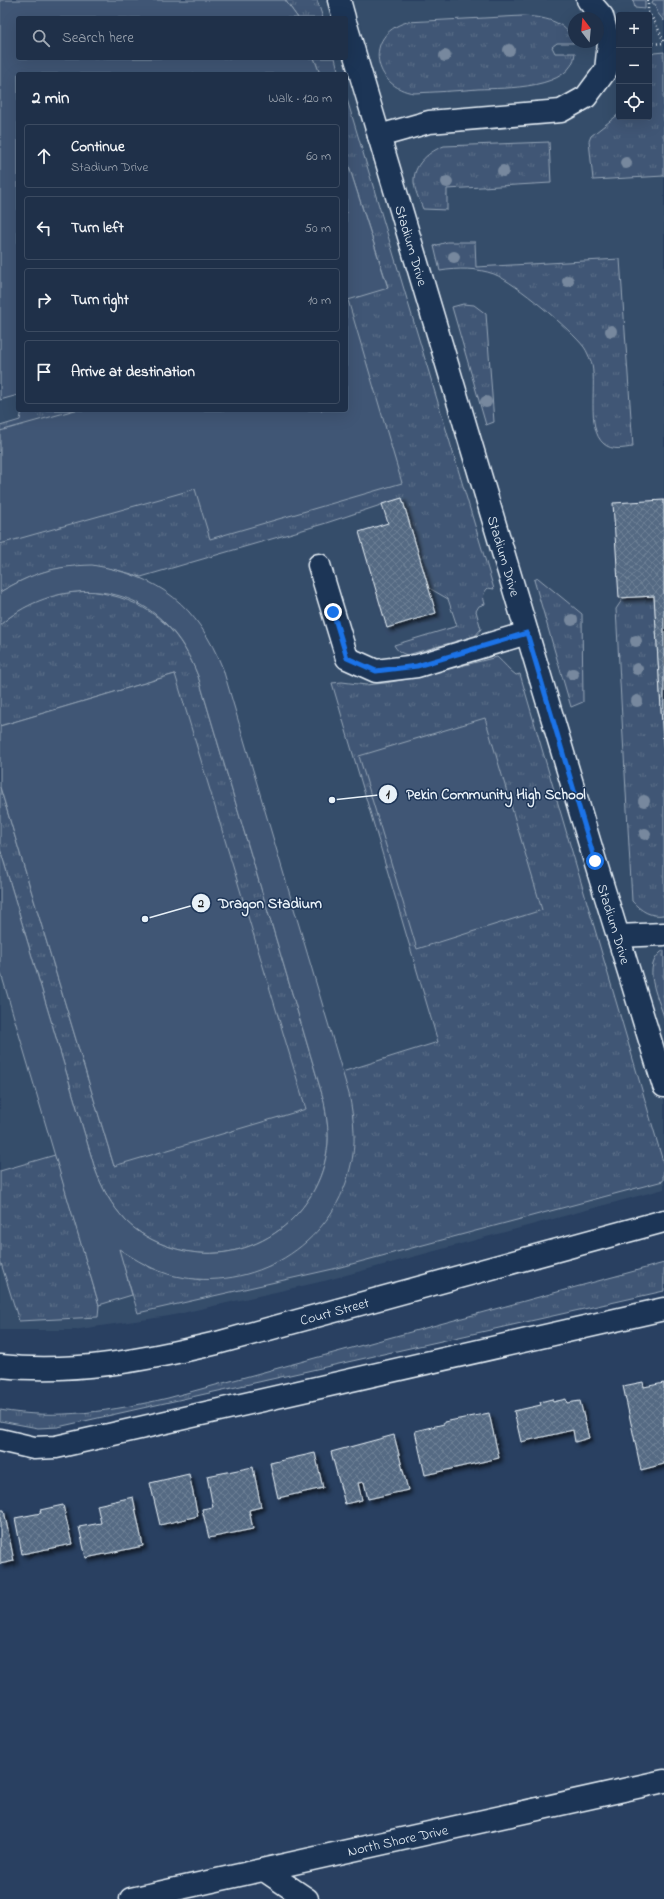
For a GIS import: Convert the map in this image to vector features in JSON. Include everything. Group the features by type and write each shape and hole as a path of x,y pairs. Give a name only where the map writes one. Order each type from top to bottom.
{"street":[{"path":"379,136 428,122 561,111 586,97 606,70 609,44 602,16 588,0"},
{"name":"Stadium Drive","path":"348,32 664,1086"},
{"path":"319,564 347,658 376,671 417,666 527,633"},
{"path":"618,936 664,934"},
{"name":"Court Street","path":"0,1366 43,1369 80,1368 176,1352 217,1343 664,1222"},
{"path":"0,1440 34,1448 56,1446 664,1309"},
{"name":"North Shore Drive","path":"131,1899 664,1781"},
{"path":"264,1870 307,1899"}],"path":[{"path":"648,0 648,12 656,24 664,42 652,44"}],"shaded area":[{"path":"0,0 664,0 664,1189 324,1281 169,1316 73,1330 0,1330"}],"green space":[{"path":"0,0 285,0 297,16 16,16 16,60 315,60 319,72 16,72 16,396 0,400"},
{"path":"285,0 317,0 322,16 297,16"},
{"path":"633,0 645,0 645,9 635,8"},
{"path":"653,0 664,0 664,21 657,12 655,4 652,4"},
{"path":"522,16 538,17 553,21 568,31 568,43 557,43 552,47 555,53 575,53 571,65 563,74 536,84 520,87 414,93 400,89 390,82 382,72 379,60 379,49 383,38 393,29 407,22"},
{"path":"664,52 664,176 593,180 589,141 591,136 616,116 616,120 652,120 652,55 654,53"},
{"path":"315,60 336,60 338,72 319,72"},
{"path":"348,103 494,589 488,588 486,590 484,596 485,604 479,606 476,611 481,629 475,636 407,655 399,652 395,647 394,645 457,626 448,599 429,588 402,498 323,524 141,577 122,571 104,568 86,566 69,567 35,575 0,592 0,426 20,420 22,412 348,412 348,299 388,287 348,163"},
{"path":"549,142 551,183 447,189 447,210 423,209 415,186 415,173 424,158 439,148 444,146"},
{"path":"348,163 388,288 348,300"},
{"path":"447,242 475,242 476,267 620,259 633,447 611,448 604,444 598,437 593,416 593,370 591,361 585,349 577,339 555,318 528,296 504,279 494,274 467,269 440,271 434,246"},
{"path":"348,300 402,483 210,539 195,489 0,544 0,431 68,412 348,412"},
{"path":"463,304 474,305 486,314 494,422 486,425 452,307"},
{"path":"92,565 116,570 138,577 173,597 188,611 201,627 213,647 223,669 349,1094 354,1132 354,1150 352,1160 340,1196 326,1221 307,1241 285,1258 259,1270 232,1277 204,1279 175,1276 160,1271 119,1249 132,1295 99,1305 0,970 0,849 95,1169 111,1203 126,1221 146,1237 158,1243 198,1253 225,1252 251,1246 274,1234 294,1217 311,1196 322,1171 328,1138 324,1101 198,676 181,642 166,624 148,609 128,599 106,593 83,592 61,594 39,601 18,611 0,625 0,592 34,575 44,572 66,567"},
{"path":"538,578 582,614 583,702 571,707 534,580"},
{"path":"91,591 128,600 157,617 170,628 190,658 198,676 324,1101 328,1127 328,1143 322,1171 311,1196 294,1217 274,1234 251,1246 225,1252 198,1253 158,1243 141,1233 126,1221 108,1196 95,1169 0,849 0,787 114,1166 175,674 0,726 0,625 21,610 42,599 65,593"},
{"path":"654,596 664,757 664,915 650,914 639,908 632,901 616,609 624,597"},
{"path":"497,657 516,675 520,674 664,1165 663,1181 333,1269 138,1313 118,1248 151,1268 200,1280 342,1193 351,1161 353,1132 350,1104 342,1072 438,1042 332,683 342,682 366,685 385,683 413,678"},
{"path":"175,674 306,1109 114,1166 0,787 0,726"},
{"path":"485,718 542,910 417,949 359,756"},
{"path":"664,950 664,1017 655,991 652,973 653,964 657,956"},
{"path":"55,1155 99,1305 98,1317 19,1321 0,1260 0,1171"},
{"path":"664,1263 664,1291 58,1427 38,1428 0,1421 0,1410 43,1414 85,1413 127,1407 168,1398"}],"building":[{"path":"402,498 436,613 387,628 359,532 388,523 382,504"},
{"path":"664,500 664,757 654,596 619,598 613,503"},
{"path":"643,1382 644,1387 664,1383 664,1464 641,1470 623,1386"},
{"path":"552,1399 553,1402 566,1399 567,1403 580,1401 589,1438 575,1442 573,1430 521,1442 514,1411 541,1405 540,1402"},
{"path":"489,1413 499,1458 425,1475 415,1431 444,1424 444,1422"},
{"path":"394,1435 408,1490 368,1499 364,1482 358,1483 362,1500 345,1504 331,1452"},
{"path":"315,1453 323,1488 278,1498 270,1463"},
{"path":"253,1467 261,1507 249,1510 253,1529 209,1538 202,1509 213,1507 207,1476"},
{"path":"189,1474 198,1516 160,1525 150,1483"},
{"path":"133,1497 143,1546 86,1558 79,1527 101,1523 97,1505"},
{"path":"63,1505 72,1544 22,1554 15,1518 41,1513 40,1510"},
{"path":"0,1510 4,1510 14,1561 0,1564"}],"place":[{"name":"Pekin Community High School","path":"332,800"},
{"name":"Dragon Stadium","path":"145,919"}],"route":[{"path":"333,612 347,658 376,671 417,666 527,633 595,861"}]}
